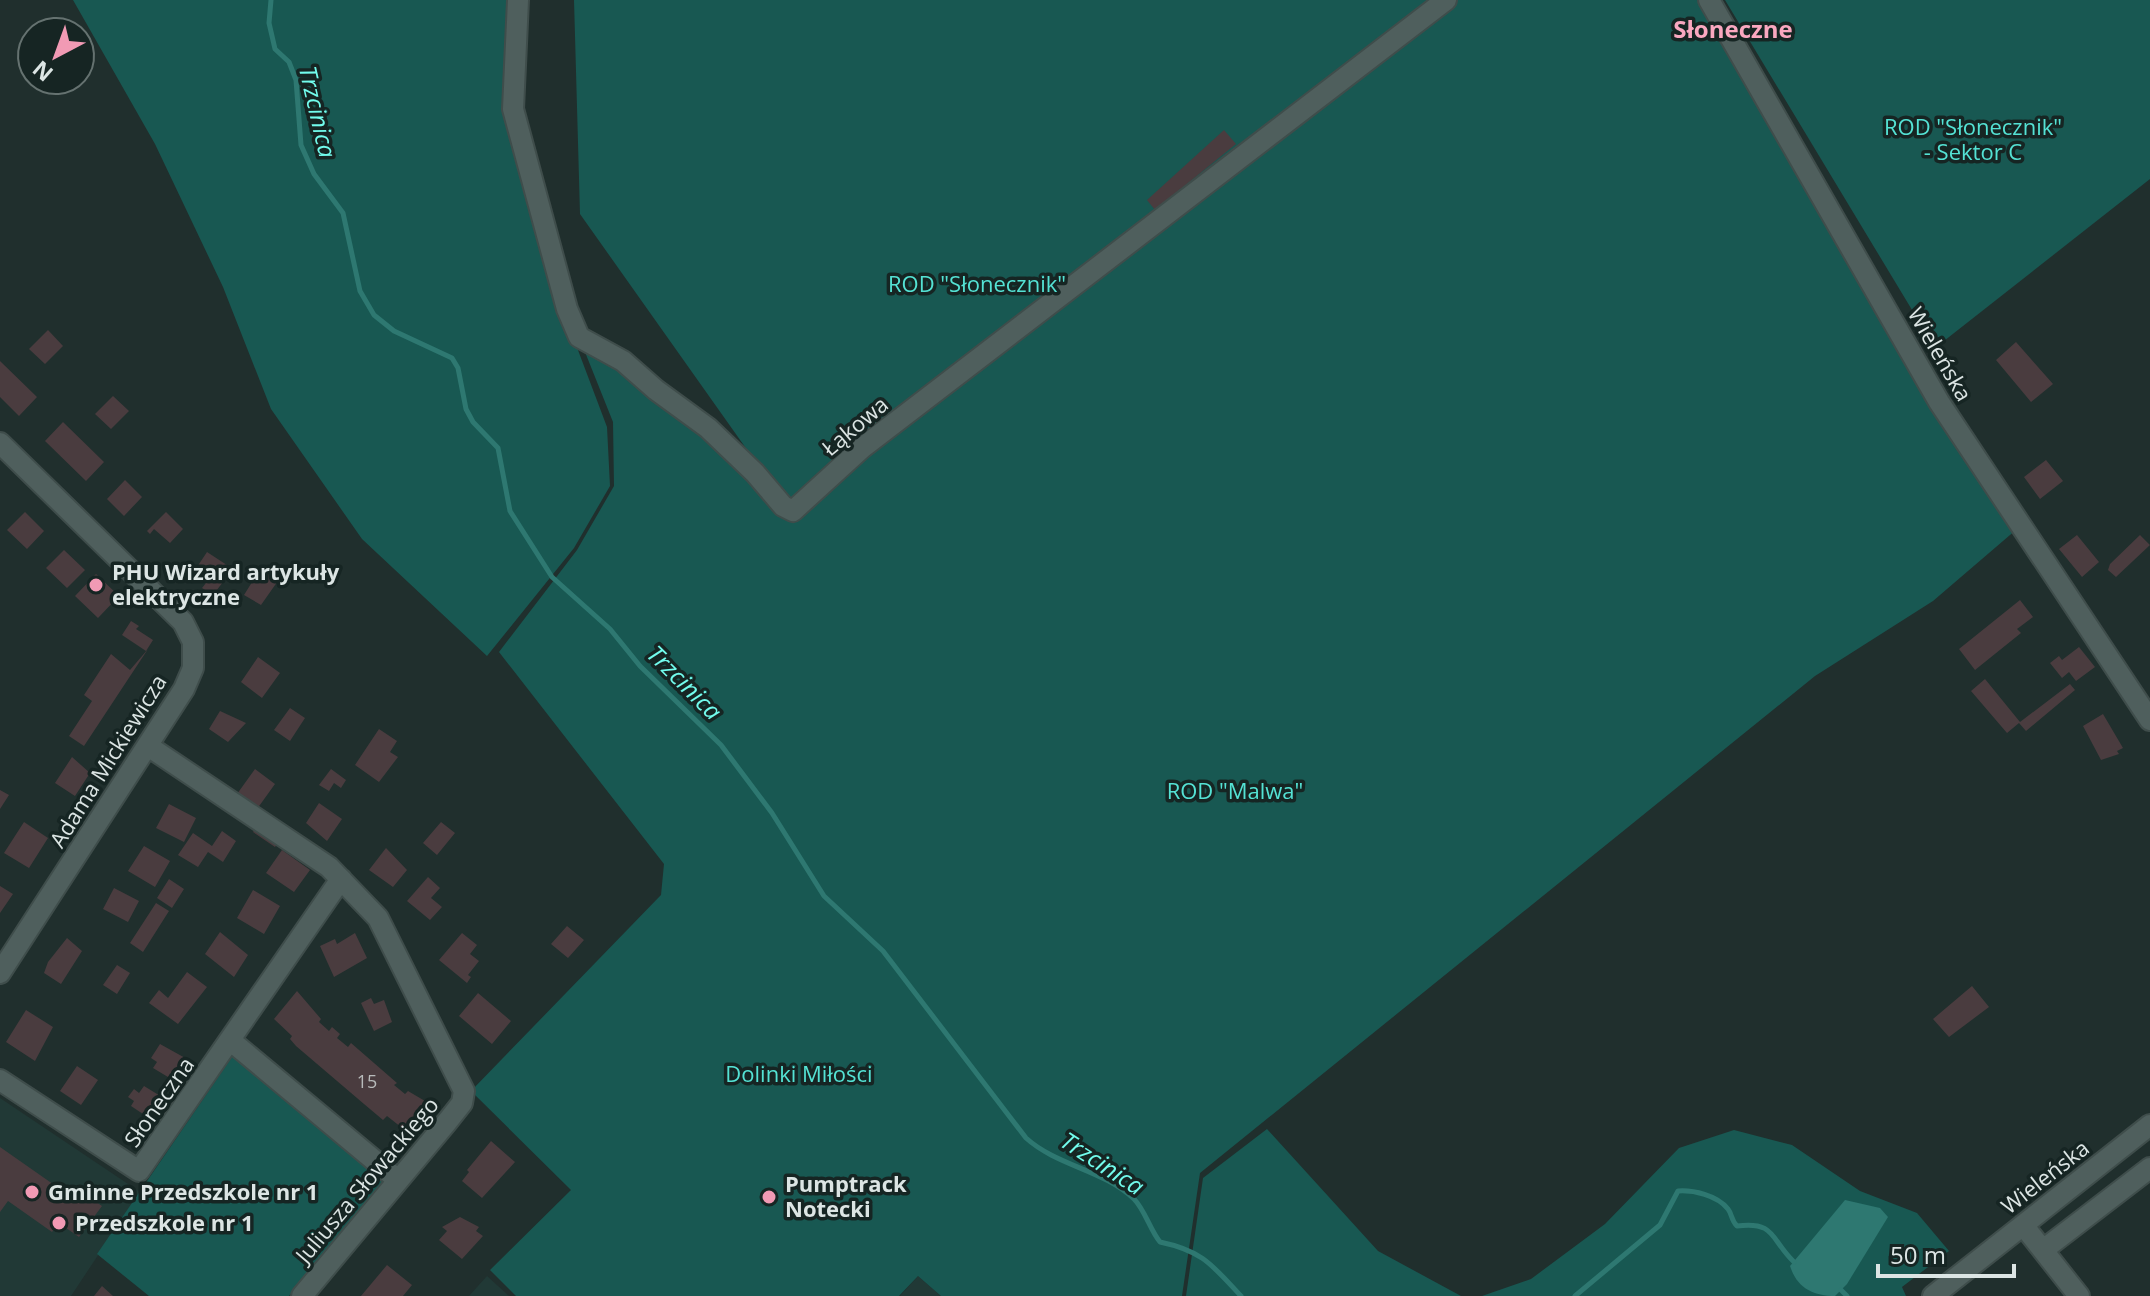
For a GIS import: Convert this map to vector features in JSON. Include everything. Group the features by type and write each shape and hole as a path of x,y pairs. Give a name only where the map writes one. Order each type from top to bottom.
{"street":[{"name":"Łąkowa","path":"518,0 513,109 567,309 579,337 623,361 708,428 755,473 783,506 793,511 862,448 1446,0"},
{"name":"Wieleńska","path":"1709,0 1939,402 2150,720"},
{"name":"Adama Mickiewicza","path":"0,443 159,596 193,642 193,668 148,746 0,973"},
{"path":"148,746 329,867 341,879"},
{"name":"Słoneczna","path":"0,1080 139,1171 341,879"},
{"name":"Juliusza Słowackiego","path":"302,1296 462,1103 464,1091 378,918 341,879"},
{"path":"231,1041 398,1180"},
{"name":"Wieleńska","path":"1933,1296 2150,1125"},
{"path":"2043,1250 2150,1168"},
{"path":"2023,1225 2079,1296"}],"shaded area":[{"name":"Przedszkole nr 1","path":"0,1098 140,1192 71,1296 0,1296"},
{"path":"1845,1200 1880,1208 1888,1217 1847,1284 1835,1296 1820,1294 1802,1285 1790,1266"},
{"path":"487,1276 509,1296 469,1296"},
{"path":"918,1276 941,1296 900,1296"}],"green space":[{"path":"73,0 511,0 508,42 567,321 607,427 610,486 574,548 487,656 362,539 271,409 223,287 155,144 96,40 96,16 82,16"},
{"path":"574,0 1699,0 2017,529 1933,601 1815,676 1200,1173 1182,1296 941,1296 918,1276 899,1296 516,1296 490,1270 571,1190 471,1091 661,895 664,864 499,652 577,550 614,486 613,422 579,337 623,361 789,509 580,214"},
{"name":"ROD \"Słonecznik\" - Sektor C","path":"1725,0 2150,0 2150,179 1935,348"},
{"path":"234,1054 386,1182 289,1296 149,1296 97,1254"},
{"path":"1267,1129 1378,1251 1461,1296 1186,1296 1203,1178"},
{"path":"1734,1130 1792,1145 1860,1191 1917,1213 1949,1251 1902,1287 1906,1296 1482,1296 1531,1279 1605,1224 1679,1148"}],"building":[{"path":"1224,130 1236,144 1155,210 1147,200"},
{"path":"48,330 63,346 45,364 29,349"},
{"path":"2016,342 2053,384 2031,402 1996,360"},
{"path":"0,361 37,397 19,416 0,397"},
{"path":"113,396 129,411 111,429 95,414"},
{"path":"63,422 104,462 86,481 45,441"},
{"path":"2046,460 2063,481 2040,499 2024,477"},
{"path":"125,480 142,497 124,516 107,499"},
{"path":"25,512 44,531 27,549 7,530"},
{"path":"166,512 183,529 170,543 154,529 150,534 147,531"},
{"path":"2077,535 2099,562 2082,577 2059,549"},
{"path":"2140,535 2150,545 2116,577 2108,570 2110,564"},
{"path":"64,550 85,570 67,588 46,568"},
{"path":"207,552 233,569 213,595 202,588 210,578 197,567"},
{"path":"262,566 280,578 261,605 244,595"},
{"name":"PHU Wizard artykuły elektryczne","path":"96,574 119,596 98,618 75,596"},
{"path":"2020,600 2033,617 2017,629 2021,633 1975,670 1959,649"},
{"path":"131,621 139,626 136,629 153,640 146,651 122,635"},
{"path":"2079,647 2095,667 2076,681 2069,672 2062,678 2050,663 2059,656 2062,660"},
{"path":"148,649 84,746 69,736 92,701 84,695 111,654 130,670"},
{"path":"258,657 280,673 262,698 241,682"},
{"path":"1985,679 2020,722 2070,684 2075,690 2026,731 2019,723 2007,733 1971,691"},
{"path":"290,708 305,718 290,741 274,730"},
{"path":"220,711 246,723 228,742 209,729"},
{"path":"2103,714 2123,748 2117,751 2119,754 2101,760 2083,726"},
{"path":"379,729 397,741 390,752 398,757 379,782 355,765"},
{"path":"72,757 90,773 75,796 55,783"},
{"path":"255,769 275,784 257,809 237,794"},
{"path":"331,769 346,780 341,788 334,783 329,791 319,785"},
{"path":"0,790 9,795 0,809"},
{"path":"319,803 342,819 327,841 306,823"},
{"path":"169,804 196,818 184,842 156,828"},
{"path":"24,822 48,838 29,868 4,853"},
{"path":"441,822 455,833 437,855 423,843"},
{"path":"257,825 280,840 275,847 253,832"},
{"path":"222,831 236,841 223,862 208,852 198,867 178,855 193,833 212,846"},
{"path":"144,846 170,861 155,887 128,871"},
{"path":"386,848 407,870 393,887 369,870"},
{"path":"282,850 310,870 294,892 266,873"},
{"path":"428,877 440,888 431,898 442,907 430,920 407,901"},
{"path":"169,879 184,889 172,908 157,898"},
{"path":"0,886 13,894 0,913"},
{"path":"114,888 139,901 128,922 103,909"},
{"path":"253,890 280,906 264,934 237,918"},
{"path":"156,903 169,911 143,952 130,943"},
{"path":"567,926 584,940 568,958 551,944"},
{"path":"220,932 248,955 234,977 205,954"},
{"path":"355,933 367,958 334,977 320,946 335,939 337,944"},
{"path":"462,933 477,945 470,954 479,961 468,975 471,977 467,983 439,960"},
{"path":"67,938 82,951 61,984 44,973 48,962"},
{"path":"117,965 130,973 117,994 103,985"},
{"path":"187,972 207,987 178,1024 149,1003 159,990 168,998"},
{"path":"1972,986 1989,1007 1949,1037 1933,1019"},
{"path":"297,991 321,1019 319,1022 329,1031 332,1027 340,1034 337,1038 348,1047 351,1043 397,1083 394,1085 405,1094 408,1091 430,1104 406,1131 387,1116 383,1120 364,1104 296,1046 290,1039 292,1036 274,1019"},
{"path":"478,993 511,1021 492,1044 459,1016"},
{"path":"371,998 374,1004 384,1000 392,1022 374,1031 361,1003"},
{"path":"26,1010 53,1027 35,1061 6,1042"},
{"path":"160,1044 187,1059 173,1080 153,1068 157,1062 151,1058"},
{"path":"77,1066 98,1080 81,1105 60,1091"},
{"path":"144,1086 162,1097 149,1118 131,1106 134,1101 128,1097 134,1089 139,1093"},
{"path":"491,1141 515,1162 482,1198 462,1181 469,1172 467,1170"},
{"name":"Gminne Przedszkole nr 1","path":"0,1147 70,1196 76,1188 102,1206 79,1237 59,1223 52,1232 8,1201 0,1212"},
{"path":"460,1217 479,1227 476,1231 483,1236 462,1259 439,1240 447,1231 442,1227"},
{"path":"387,1265 412,1285 403,1296 361,1296"},
{"path":"102,1286 113,1296 94,1296"}],"waterway":[{"name":"Trzcinica","path":"271,0 269,23 275,49 289,62 296,80 301,145 314,174 343,213 360,291 374,315 394,331 452,358 458,368 466,409 473,422 498,448 510,511 552,577 610,629 640,666 721,745 772,813 824,896 883,951 1026,1138 1052,1155 1122,1189 1138,1204 1160,1242 1197,1255 1241,1296"},
{"name":"Trzcinica","path":"1575,1296 1660,1225 1678,1191 1698,1193 1718,1200 1728,1209 1737,1226 1766,1229 1794,1262"},
{"name":"Trzcinica","path":"1841,1290 1847,1296"}],"place":[{"name":"PHU Wizard artykuły elektryczne","path":"96,585"},
{"name":"Gminne Przedszkole nr 1","path":"32,1192"},
{"name":"Pumptrack Notecki","path":"769,1197"},
{"name":"Przedszkole nr 1","path":"59,1223"}],"district":[{"name":"Słoneczne","path":"1733,30"}],"park label":[{"name":"ROD \"Słonecznik\"","path":"977,284"},
{"name":"ROD \"Malwa\"","path":"1235,791"},
{"name":"Dolinki Miłości","path":"799,1074"}]}
